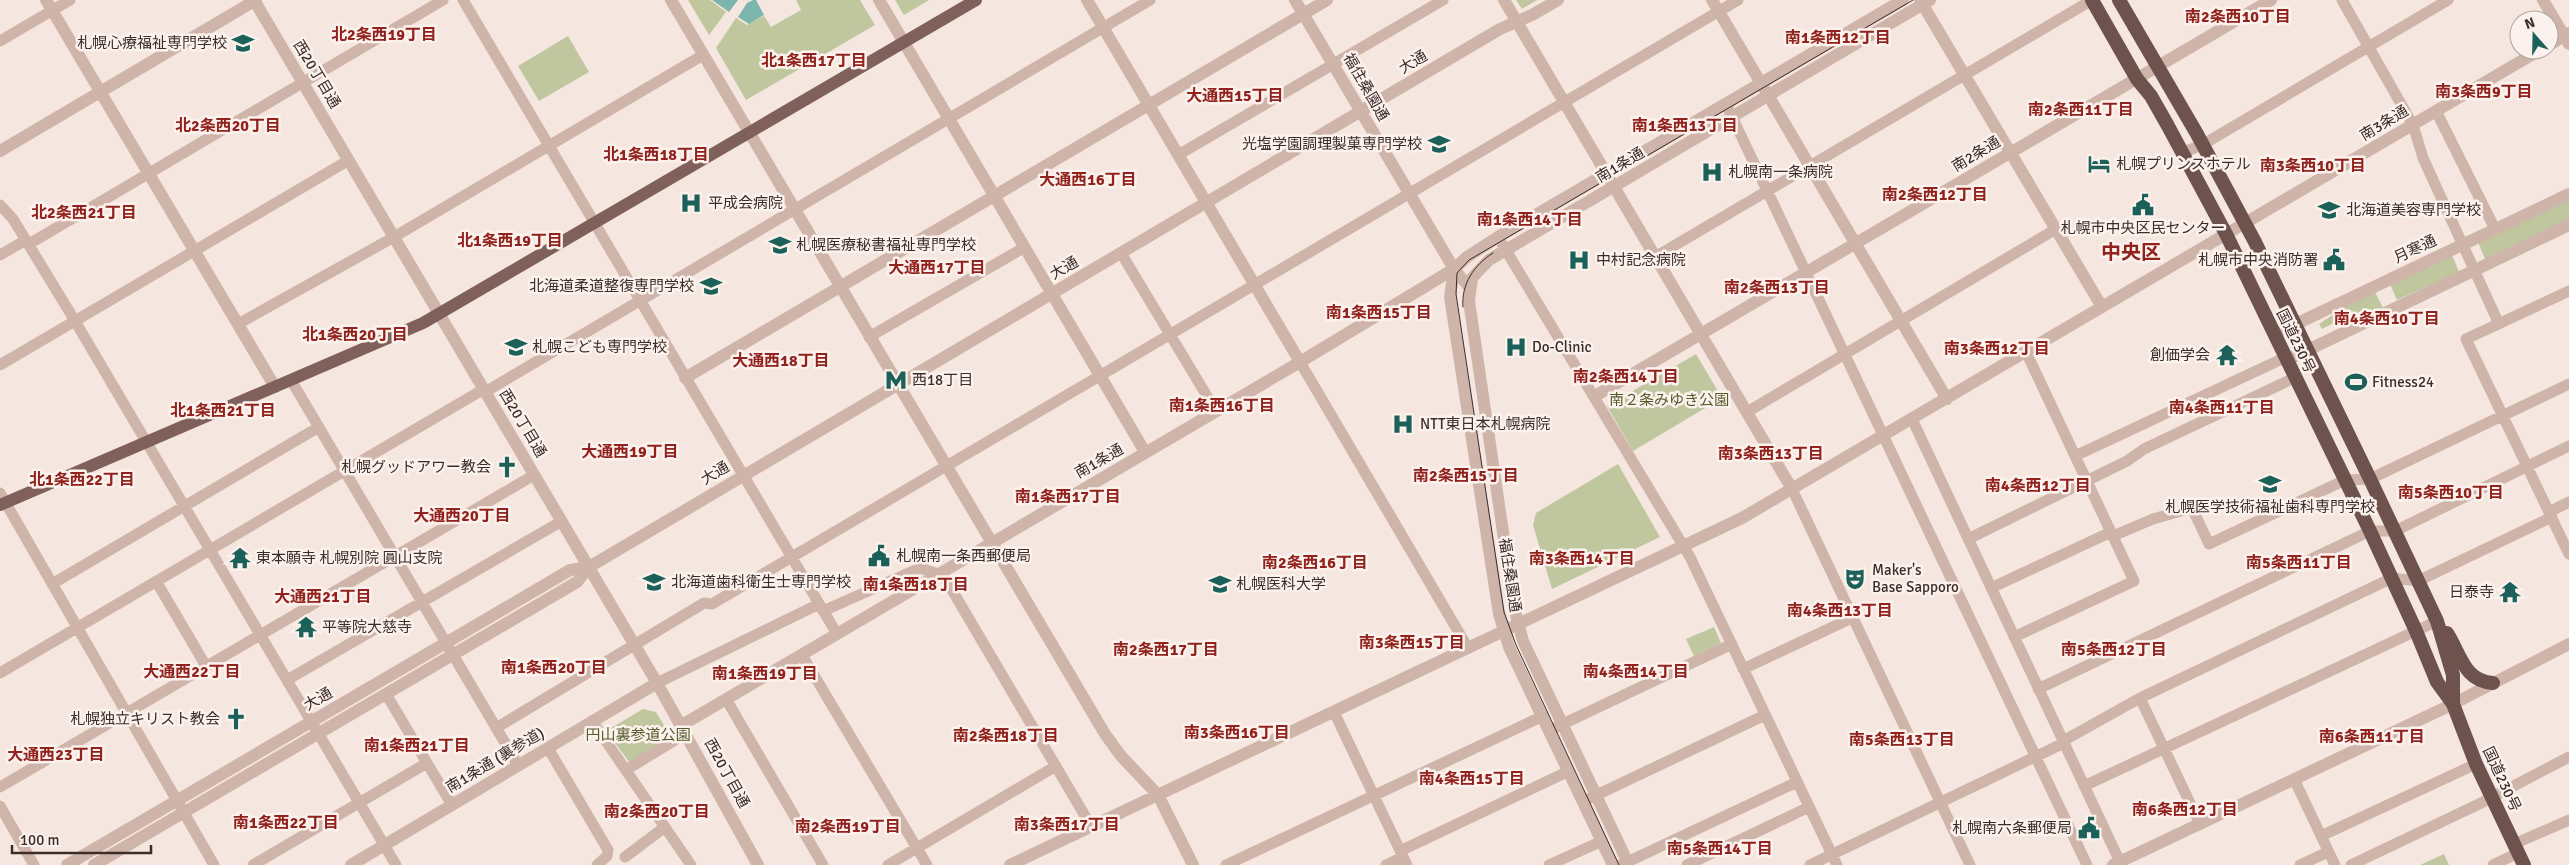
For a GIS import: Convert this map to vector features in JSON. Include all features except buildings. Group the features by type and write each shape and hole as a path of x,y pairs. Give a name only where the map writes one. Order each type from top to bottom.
{"highway":[{"name":"国道230号","path":"2092,0 2137,79 2151,96 2226,234 2370,531 2437,682 2453,704 2476,764 2519,854"},
{"name":"国道230号","path":"2119,0 2245,223 2296,323 2395,531 2437,621 2453,675 2453,704"},
{"path":"2437,621 2446,630 2472,677 2481,682 2493,683"}],"main road":[{"path":"2,500 146,442 423,324 976,0"}],"street":[{"path":"0,41 49,5 70,0"},
{"path":"0,151 255,0"},
{"name":"西20丁目通","path":"255,0 682,725 758,865"},
{"path":"0,255 28,242 149,174 443,0"},
{"path":"463,0 837,634"},
{"path":"671,0 897,385 1109,740 1158,795 1193,865"},
{"path":"879,0 1146,452"},
{"path":"1087,0 1468,648"},
{"path":"0,673 1150,0"},
{"name":"福住桑園通","path":"1296,0 1454,269 1469,287"},
{"path":"685,378 1327,0"},
{"path":"1178,155 1443,0"},
{"path":"1504,0 1792,489 1970,865"},
{"name":"大通","path":"94,865 577,582 589,567 1206,202 1500,29 1532,15 1558,0"},
{"path":"1712,0 1947,399"},
{"path":"496,728 704,603 712,604 1738,0"},
{"name":"南1条通","path":"682,725 1300,362 1454,269 1467,257 1498,237 1903,0"},
{"path":"1655,257 2092,0"},
{"name":"南2条通","path":"1595,396 2271,0"},
{"path":"2342,0 2413,124 2423,158 2461,245 2499,324"},
{"path":"2181,153 2202,145 2448,0"},
{"path":"2543,0 2567,38"},
{"path":"1924,2 1964,76 2102,307"},
{"name":"南1条通","path":"1477,271 1506,250 1924,2"},
{"path":"49,5 275,387"},
{"path":"238,324 394,237 703,55"},
{"name":"南3条通","path":"1010,865 1742,518 2523,60"},
{"path":"1726,104 2086,865"},
{"path":"2436,111 2495,229"},
{"path":"0,365 349,160"},
{"name":"月寒通","path":"2275,334 2569,194"},
{"path":"0,205 14,219 75,320 396,865"},
{"path":"2075,456 2308,350 2569,225"},
{"path":"1746,412 2056,229"},
{"path":"1498,237 1684,546 1834,860"},
{"path":"869,337 1025,248"},
{"path":"1122,253 1216,411"},
{"path":"1454,269 1477,271"},
{"name":"福住桑園通","path":"1454,269 1450,297 1499,614 1509,647 1613,865"},
{"name":"福住桑園通","path":"1477,271 1469,287 1470,311 1518,624 1523,641 1626,864"},
{"path":"2569,291 2466,339 2569,554"},
{"path":"2014,637 2134,581 2026,352"},
{"path":"1968,539 2127,461 2144,449 2296,377"},
{"path":"291,380 518,765"},
{"path":"1991,588 2112,534 2152,519 2192,508 2209,544 2345,480 2370,479 2569,384"},
{"path":"1912,419 2084,786 2117,864 2453,704 2569,644"},
{"path":"52,584 319,427"},
{"path":"2038,688 2370,531 2395,531 2569,446"},
{"path":"0,787 534,475"},
{"path":"2,500 214,865"},
{"path":"1810,865 1834,860 1941,804 2036,758 2140,698 2392,578 2418,581 2550,515 2569,502"},
{"path":"287,680 421,601 562,522"},
{"name":"大通","path":"66,865 570,570 589,567"},
{"path":"657,683 821,607 920,568 940,573 1091,826"},
{"path":"156,581 206,666"},
{"path":"1744,669 1854,618"},
{"path":"2084,786 2437,621"},
{"path":"1550,730 1732,644"},
{"path":"802,654 927,865"},
{"name":"南1条通 (裏参道)","path":"350,865 657,683"},
{"path":"386,694 452,805"},
{"path":"2140,698 2200,824"},
{"path":"726,699 823,865"},
{"path":"1334,712 1403,858"},
{"path":"1584,802 1765,715"},
{"path":"1226,865 1543,716"},
{"path":"592,721 691,865"},
{"path":"626,770 675,740 682,725"},
{"path":"548,748 608,853 628,861 665,827"},
{"path":"2351,865 2569,756"},
{"path":"254,865 427,763"},
{"path":"2321,836 2476,764"},
{"path":"888,865 1056,766"},
{"path":"1386,865 1403,858 1569,771"},
{"path":"2294,779 2334,865"},
{"path":"1626,864 1797,782"},
{"path":"0,806 34,865"},
{"path":"1687,865 1809,807"},
{"path":"2493,865 2519,854 2569,820"},
{"path":"1549,865 1602,840"},
{"path":"2300,865 2328,852"},
{"path":"598,865 608,853"}],"green space":[{"path":"688,0 710,0 726,12 709,35"},
{"path":"796,0 860,0 875,25 746,100 716,48 736,18 747,25 764,16 771,27 801,10"},
{"path":"895,0 929,0 904,15"},
{"path":"1516,0 1537,0 1522,9"},
{"path":"568,36 589,72 539,101 518,66"},
{"path":"2569,199 2569,219 2485,259 2478,242"},
{"path":"2452,255 2459,272 2397,300 2390,284"},
{"path":"2375,292 2383,308 2360,319 2334,323 2322,329 2319,324 2354,301"},
{"name":"南２条みゆき公園","path":"1696,354 1722,398 1633,451 1607,406"},
{"path":"1618,464 1660,537 1552,589 1533,525 1536,513"},
{"path":"1714,627 1721,643 1694,656 1686,639"},
{"name":"円山裏参道公園","path":"643,709 656,712 671,737 630,763 606,731"},
{"path":"2444,854 2449,865 2420,865"}],"water":[{"path":"712,0 738,0 729,12"},
{"path":"756,0 764,15 749,24 738,17 747,3"}],"tram line":[{"path":"1619,865 1516,645 1504,612 1456,294 1457,273 1469,260 1913,0"},
{"path":"1463,307 1464,291 1470,276 1480,263 1493,253"}],"place":[{"name":"札幌心療福祉専門学校","path":"243,43"},
{"name":"光塩学園調理製菓専門学校","path":"1439,144"},
{"name":"札幌プリンスホテル","path":"2099,164"},
{"name":"札幌南一条病院","path":"1712,172"},
{"name":"平成会病院","path":"691,203"},
{"name":"札幌市中央区民センター","path":"2143,205"},
{"name":"北海道美容専門学校","path":"2329,210"},
{"name":"札幌医療秘書福祉専門学校","path":"780,245"},
{"name":"中村記念病院","path":"1579,260"},
{"name":"札幌市中央消防署","path":"2334,260"},
{"name":"北海道柔道整復専門学校","path":"711,286"},
{"name":"札幌こども専門学校","path":"516,347"},
{"name":"Do-Clinic","path":"1516,347"},
{"name":"創価学会","path":"2227,355"},
{"name":"西18丁目","path":"896,380"},
{"name":"Fitness24","path":"2356,382"},
{"name":"NTT東日本札幌病院","path":"1403,424"},
{"name":"札幌グッドアワー教会","path":"507,467"},
{"name":"札幌医学技術福祉歯科専門学校","path":"2270,484"},
{"name":"札幌南一条西郵便局","path":"879,556"},
{"name":"東本願寺 札幌別院 圓山支院","path":"240,558"},
{"name":"Maker's Base Sapporo","path":"1855,579"},
{"name":"北海道歯科衛生士専門学校","path":"654,582"},
{"name":"札幌医科大学","path":"1220,584"},
{"name":"日泰寺","path":"2510,592"},
{"name":"平等院大慈寺","path":"306,627"},
{"name":"札幌独立キリスト教会","path":"236,719"},
{"name":"札幌南六条郵便局","path":"2089,828"}],"district":[{"name":"南2条西10丁目","path":"2238,17"},
{"name":"北2条西19丁目","path":"384,35"},
{"name":"南1条西12丁目","path":"1838,38"},
{"name":"北1条西17丁目","path":"814,61"},
{"name":"南3条西9丁目","path":"2484,92"},
{"name":"大通西15丁目","path":"1235,96"},
{"name":"南2条西11丁目","path":"2081,110"},
{"name":"北2条西20丁目","path":"228,126"},
{"name":"南1条西13丁目","path":"1685,126"},
{"name":"北1条西18丁目","path":"656,155"},
{"name":"南3条西10丁目","path":"2313,166"},
{"name":"大通西16丁目","path":"1088,180"},
{"name":"南2条西12丁目","path":"1935,195"},
{"name":"北2条西21丁目","path":"84,213"},
{"name":"南1条西14丁目","path":"1530,220"},
{"name":"北1条西19丁目","path":"510,241"},
{"name":"中央区","path":"2131,252"},
{"name":"大通西17丁目","path":"937,268"},
{"name":"南2条西13丁目","path":"1777,288"},
{"name":"南1条西15丁目","path":"1379,313"},
{"name":"南4条西10丁目","path":"2387,319"},
{"name":"北1条西20丁目","path":"355,335"},
{"name":"南3条西12丁目","path":"1997,349"},
{"name":"大通西18丁目","path":"781,361"},
{"name":"南2条西14丁目","path":"1626,377"},
{"name":"南1条西16丁目","path":"1222,406"},
{"name":"南4条西11丁目","path":"2222,408"},
{"name":"北1条西21丁目","path":"223,411"},
{"name":"大通西19丁目","path":"630,452"},
{"name":"南3条西13丁目","path":"1771,454"},
{"name":"南2条西15丁目","path":"1466,476"},
{"name":"北1条西22丁目","path":"82,480"},
{"name":"南4条西12丁目","path":"2038,486"},
{"name":"南5条西10丁目","path":"2451,493"},
{"name":"南1条西17丁目","path":"1068,497"},
{"name":"大通西20丁目","path":"462,516"},
{"name":"南3条西14丁目","path":"1582,559"},
{"name":"南2条西16丁目","path":"1315,563"},
{"name":"南5条西11丁目","path":"2299,563"},
{"name":"南1条西18丁目","path":"916,585"},
{"name":"大通西21丁目","path":"323,597"},
{"name":"南4条西13丁目","path":"1840,611"},
{"name":"南3条西15丁目","path":"1412,643"},
{"name":"南2条西17丁目","path":"1166,650"},
{"name":"南5条西12丁目","path":"2114,650"},
{"name":"南1条西20丁目","path":"554,668"},
{"name":"大通西22丁目","path":"192,672"},
{"name":"南4条西14丁目","path":"1636,672"},
{"name":"南1条西19丁目","path":"765,674"},
{"name":"南3条西16丁目","path":"1237,733"},
{"name":"南2条西18丁目","path":"1006,736"},
{"name":"南6条西11丁目","path":"2372,737"},
{"name":"南5条西13丁目","path":"1902,740"},
{"name":"南1条西21丁目","path":"417,746"},
{"name":"大通西23丁目","path":"56,755"},
{"name":"南4条西15丁目","path":"1472,779"},
{"name":"南6条西12丁目","path":"2185,810"},
{"name":"南2条西20丁目","path":"657,812"},
{"name":"南1条西22丁目","path":"286,823"},
{"name":"南3条西17丁目","path":"1067,825"},
{"name":"南2条西19丁目","path":"848,827"},
{"name":"南5条西14丁目","path":"1720,849"}]}
